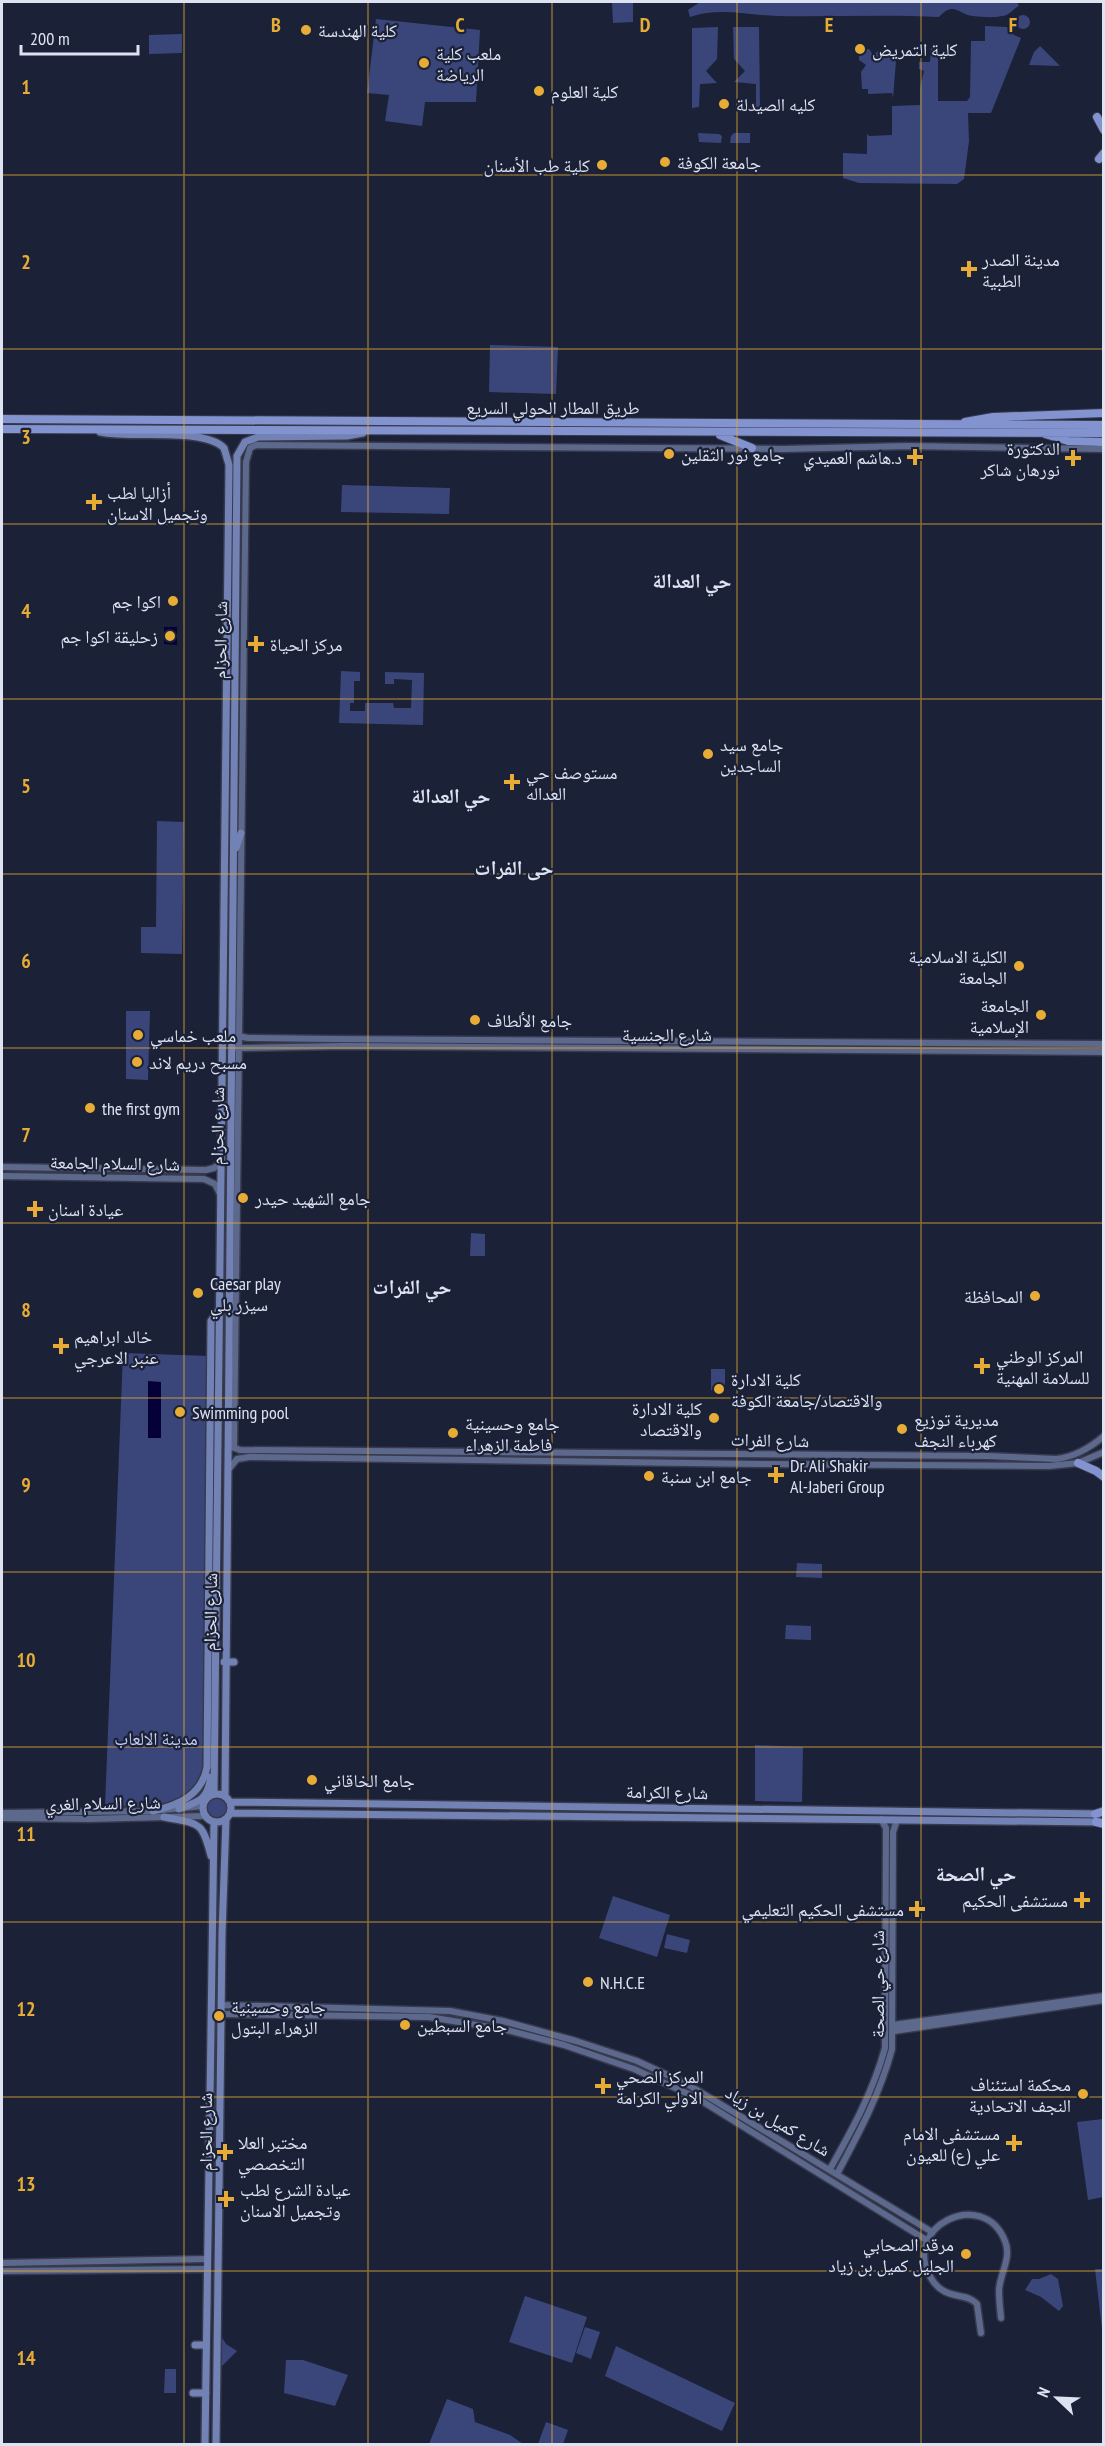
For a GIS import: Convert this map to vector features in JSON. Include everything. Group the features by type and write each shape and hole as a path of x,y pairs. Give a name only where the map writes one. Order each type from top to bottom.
{"highway":[{"path":"1096,117 1104,130"},
{"path":"959,425 968,420 985,418 1104,413"},
{"name":"طريق المطار الحولي السريع","path":"2,419 1104,425"},
{"path":"572,432 576,427 573,422"},
{"path":"586,422 584,427 586,432"},
{"name":"طريق المطار الحولي السريع","path":"2,429 1104,433"},
{"path":"710,433 752,448"},
{"path":"1041,433 1068,441 1104,442"},
{"path":"1078,1463 1104,1477"}],"main road":[{"name":"شارع الحزام","path":"92,429 120,435 202,437 219,442 227,453 229,465 218,1430 214,1516 217,1577 214,1794"},
{"name":"شارع الحزام","path":"225,1796 224,1662 225,1593 231,1527 228,1414 232,1348 235,1080 233,1053 236,1034 233,928 234,719 239,658 236,542 237,456 245,442 258,437 347,436 378,430"},
{"path":"235,1080 239,1047 236,1034 241,833 239,658 245,542 246,462 250,448 256,445 1104,449"},
{"path":"220,491 228,498"},
{"path":"236,542 245,542"},
{"path":"226,702 230,706 235,702"},
{"path":"226,719 230,715 234,719"},
{"path":"215,771 225,771"},
{"path":"234,856 241,833"},
{"path":"223,929 227,933 233,928"},
{"path":"223,947 228,942 233,945"},
{"name":"شارع الجنسية","path":"236,1034 1104,1052"},
{"path":"467,1048 468,1039"},
{"path":"477,1040 477,1048"},
{"path":"1062,1043 1064,1047 1062,1052"},
{"name":"شارع الجنسية","path":"239,1047 477,1048 1104,1044"},
{"path":"233,1053 239,1047"},
{"name":"شارع السلام الجامعة","path":"2,1167 210,1170 220,1162"},
{"path":"34,1167 42,1164"},
{"path":"191,1170 191,1179"},
{"name":"شارع السلام الجامعة","path":"2,1176 191,1179 212,1181 220,1194"},
{"path":"153,1811 172,1807 191,1796 203,1784 207,1767 214,1516 211,1321 218,1311"},
{"path":"232,1348 234,1448"},
{"path":"218,1414 228,1414"},
{"path":"218,1430 228,1430"},
{"name":"شارع الفرات","path":"249,1454 491,1452 914,1460 1056,1459 1076,1454 1102,1439"},
{"path":"228,1441 234,1448 249,1454"},
{"path":"474,1452 474,1460"},
{"path":"491,1452 491,1460"},
{"name":"شارع الفرات","path":"928,1460 1049,1466 1078,1463 1104,1452"},
{"path":"228,1470 234,1461 249,1454"},
{"name":"شارع الفرات","path":"249,1454 282,1461 491,1460 761,1464 914,1460"},
{"path":"427,1460 427,1467"},
{"path":"530,1461 530,1468"},
{"path":"684,1462 684,1470"},
{"path":"217,1577 221,1580 226,1578"},
{"path":"217,1594 221,1590 225,1593"},
{"path":"224,1662 234,1662"},
{"path":"208,1681 216,1674"},
{"path":"179,1809 199,1801 207,1793 215,1751"},
{"path":"225,1785 232,1796 245,1803"},
{"path":"214,1794 225,1796 231,1802 228,1816 214,1822 206,1816 203,1806 207,1798 214,1794"},
{"name":"شارع الكرامة","path":"231,1802 1016,1812 1035,1817"},
{"path":"468,1815 466,1808 469,1805"},
{"name":"شارع السلام الغري","path":"2,1818 11,1815 153,1811 203,1806"},
{"path":"550,1815 553,1812 551,1806"},
{"path":"758,1808 756,1814 758,1818"},
{"path":"1016,1812 1016,1821"},
{"name":"شارع السلام الغري","path":"2,1813 11,1815 206,1816"},
{"path":"225,1838 230,1823 244,1813"},
{"name":"شارع الكرامة","path":"228,1816 244,1813 1016,1821 1035,1817 1101,1818"},
{"name":"شارع الحزام","path":"216,2445 221,2005 224,1862 228,1816"},
{"path":"164,1817 199,1826 204,1832 213,1866"},
{"name":"شارع حي الصحة","path":"837,2174 864,2124 885,2048 889,1927 886,1828 880,1819"},
{"name":"شارع حي الصحة","path":"889,1927 893,1832 897,1820"},
{"name":"شارع الحزام","path":"205,2445 214,1822"},
{"path":"224,1862 233,1862"},
{"name":"شارع حي الصحة","path":"830,2169 857,2120 866,2112 885,2073 892,2049 889,1936"},
{"path":"212,1943 215,1937 219,1939 222,1956"},
{"path":"925,2024 1104,1996"},
{"path":"893,2028 1104,2000"},
{"path":"221,2005 378,2013"},
{"name":"شارع كميل بن زياد","path":"378,2013 427,2009 466,2013 576,2041 659,2071 710,2097 932,2232"},
{"path":"221,2014 363,2012"},
{"name":"شارع كميل بن زياد","path":"378,2013 429,2017 507,2030 564,2045 655,2078 698,2098 928,2241"},
{"path":"507,2030 510,2027 509,2023"},
{"path":"522,2034 520,2030 523,2026"},
{"path":"655,2078 659,2071"},
{"path":"672,2087 675,2078"},
{"path":"857,2120 862,2119 864,2124"},
{"path":"209,2138 215,2142 220,2138"},
{"path":"209,2156 215,2151 220,2155"},
{"path":"852,2194 857,2193 858,2187"},
{"path":"865,2201 865,2196 870,2195"},
{"path":"981,2333 977,2304 974,2300 947,2294 932,2280 925,2261 932,2232 950,2218 960,2215 983,2218 1000,2232 1008,2252 999,2291 1001,2318"},
{"path":"2,2263 207,2259"},
{"path":"194,2260 195,2269"},
{"path":"2,2271 207,2269"},
{"path":"195,2345 206,2345"},
{"path":"193,2393 206,2393"},
{"path":"206,2413 212,2418 216,2414"},
{"path":"205,2432 210,2427 216,2434"}],"green space":[{"path":"612,2 633,2 633,22 613,23"},
{"path":"700,2 1017,2 1019,6 1007,15 999,17 968,15 953,9 944,12 939,17 777,16 712,12 690,17 688,10"},
{"path":"1020,15 1026,15 1030,22 1026,29 1020,29 1016,25 1016,19"},
{"path":"376,19 480,30 476,102 425,102 422,126 385,121 389,95 367,93"},
{"path":"985,26 1007,27 1014,35 1021,38 991,113 968,113 969,141 964,179 957,184 859,183 843,178 843,153 867,154 867,134 869,136 892,135 892,106 920,105 920,88 924,71 919,69 919,62 930,62 931,47 938,47 938,101 967,101 970,97 971,41 985,41"},
{"path":"718,27 717,59 706,71 717,83 700,84 699,107 692,108 692,28"},
{"path":"733,27 759,27 760,107 756,107 756,84 734,82 745,71 734,59"},
{"path":"182,34 182,53 149,54 149,35"},
{"path":"1040,46 1060,66 1029,65 1034,52"},
{"path":"869,49 873,55 878,51 885,51 896,61 893,98 892,93 868,94 868,89 862,89 861,72 866,65 859,60 859,50"},
{"path":"698,133 719,134 722,136 721,143 699,142"},
{"path":"734,133 750,133 750,143 730,143"},
{"path":"490,345 558,347 556,394 489,392"},
{"path":"342,485 450,488 449,514 341,512"},
{"path":"341,671 360,672 360,681 354,681 354,703 350,703 350,711 365,711 365,703 393,703 394,708 411,708 412,680 394,679 394,684 385,684 385,672 424,673 423,725 339,723"},
{"path":"157,821 184,822 182,954 141,953 141,927 156,927"},
{"path":"126,1011 150,1011 148,1080 126,1079"},
{"path":"471,1233 485,1234 485,1256 470,1256"},
{"name":"مدينة الالعاب","path":"123,1353 209,1356 203,1775 183,1796 172,1802 147,1806 105,1806"},
{"path":"711,1369 725,1369 725,1390 711,1390"},
{"path":"797,1563 822,1564 822,1578 796,1577"},
{"path":"786,1625 811,1626 811,1640 785,1639"},
{"path":"755,1745 803,1747 802,1802 755,1801"},
{"path":"218,1796 226,1800 230,1808 226,1816 218,1820 210,1816 206,1808 210,1800"},
{"path":"613,1896 670,1915 657,1957 599,1938"},
{"path":"667,1934 690,1940 687,1953 664,1948"},
{"path":"1103,2119 1103,2197 1088,2200 1077,2122"},
{"path":"1095,2269 1104,2269 1103,2338"},
{"path":"1051,2274 1058,2279 1063,2306 1059,2311 1041,2297 1025,2290 1032,2279"},
{"path":"525,2296 587,2317 572,2363 509,2342"},
{"path":"585,2327 600,2332 591,2359 576,2353"},
{"path":"221,2336 226,2344 237,2351 220,2368"},
{"path":"616,2346 735,2403 722,2431 605,2376"},
{"path":"286,2360 303,2360 348,2375 335,2406 284,2393"},
{"path":"165,2369 176,2369 176,2393 164,2393"},
{"path":"447,2399 473,2409 475,2422 510,2435 523,2444 429,2444"},
{"path":"546,2422 568,2430 563,2444 538,2444"}],"shaded area":[{"name":"زحليقة اكوا جم","path":"164,627 177,627 177,645 164,644"},
{"path":"148,1381 161,1382 161,1438 148,1438"}],"place":[{"name":"كلية الهندسة","path":"306,30"},
{"name":"كلية التمريض","path":"860,49"},
{"name":"ملعب كلية الرياضة","path":"424,63"},
{"name":"كلية العلوم","path":"539,91"},
{"name":"كليه الصيدلة","path":"724,104"},
{"name":"جامعة الكوفة","path":"665,162"},
{"name":"كلية طب الأسنان","path":"602,165"},
{"name":"مدينة الصدر الطبية","path":"969,269"},
{"name":"جامع نور الثقلين","path":"669,454"},
{"name":"د.هاشم العميدي","path":"915,457"},
{"name":"الدكتورة نورهان شاكر","path":"1073,458"},
{"name":"أزاليا لطب وتجميل الاسنان","path":"94,502"},
{"name":"اكوا جم","path":"173,601"},
{"name":"زحليقة اكوا جم","path":"170,636"},
{"name":"مركز الحياة","path":"256,644"},
{"name":"جامع سيد الساجدين","path":"708,754"},
{"name":"مستوصف حي العداله","path":"512,782"},
{"name":"الكلية الاسلامية الجامعة","path":"1019,966"},
{"name":"الجامعة الإسلامية","path":"1041,1015"},
{"name":"جامع الألطاف","path":"475,1020"},
{"name":"ملعب خماسي","path":"138,1035"},
{"name":"مسبح دريم لاند","path":"137,1062"},
{"name":"the first gym","path":"90,1108"},
{"name":"جامع الشهيد حيدر","path":"243,1198"},
{"name":"عيادة اسنان","path":"35,1209"},
{"name":"Caesar play سيزر بلي","path":"198,1293"},
{"name":"المحافظة","path":"1035,1296"},
{"name":"خالد ابراهيم عنبر الاعرجي","path":"61,1346"},
{"name":"المركز الوطني للسلامة المهنية","path":"982,1366"},
{"name":"كلية الادارة والاقتصاد/جامعة الكوفة","path":"719,1389"},
{"name":"Swimming pool","path":"180,1412"},
{"name":"كلية الادارة والاقتصاد","path":"714,1418"},
{"name":"مديرية توزيع كهرباء النجف","path":"902,1429"},
{"name":"جامع وحسينية فاطمة الزهراء","path":"453,1433"},
{"name":"Dr. Ali Shakir Al-Jaberi Group","path":"776,1475"},
{"name":"جامع ابن سنبة","path":"649,1476"},
{"name":"جامع الخاقاني","path":"312,1780"},
{"name":"مستشفى الحكيم","path":"1082,1900"},
{"name":"مستشفى الحكيم التعليمي","path":"917,1909"},
{"name":"N.H.C.E","path":"588,1982"},
{"name":"جامع وحسينية الزهراء البتول","path":"219,2016"},
{"name":"جامع السبطين","path":"405,2025"},
{"name":"المركز الصحي الاولي الكرامة","path":"603,2086"},
{"name":"محكمة استئناف النجف الاتحادية","path":"1083,2094"},
{"name":"مستشفى الامام علي (ع) للعيون","path":"1014,2143"},
{"name":"مختبر العلا التخصصي","path":"225,2152"},
{"name":"عيادة الشرع لطب وتجميل الاسنان","path":"226,2199"},
{"name":"مرقد الصحابي الجليل كميل بن زياد","path":"966,2254"}],"district":[{"name":"حي العدالة","path":"692,581"},
{"name":"حي العدالة","path":"451,796"},
{"name":"حی الفرات","path":"514,868"},
{"name":"حي الفرات","path":"412,1287"},
{"name":"حي الصحة","path":"976,1874"}]}
